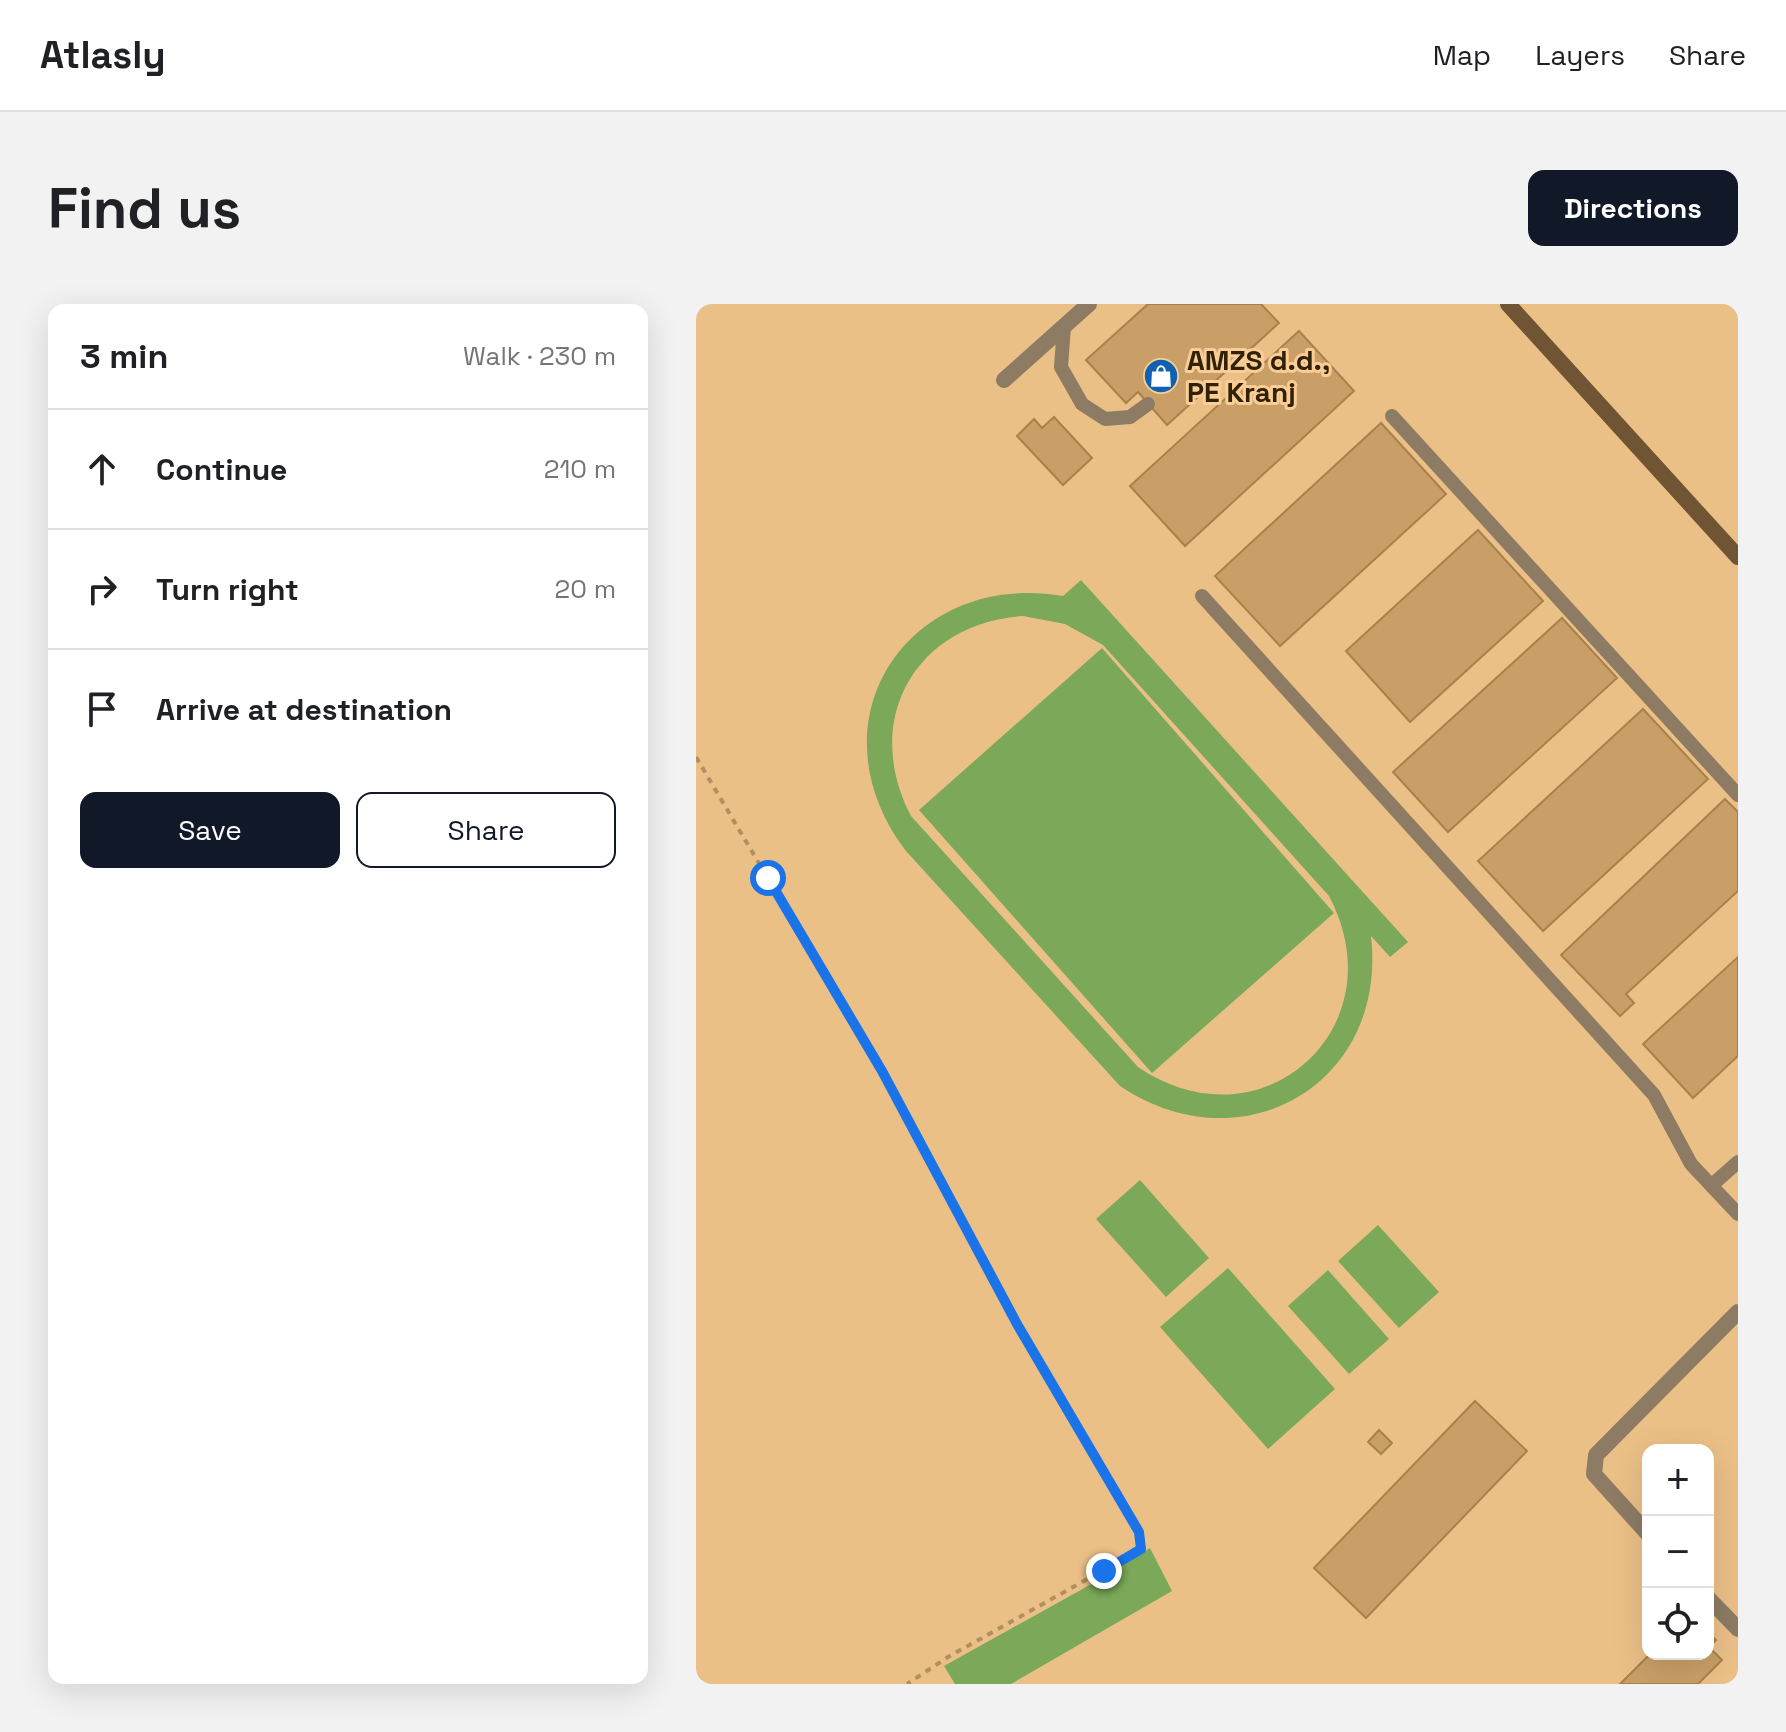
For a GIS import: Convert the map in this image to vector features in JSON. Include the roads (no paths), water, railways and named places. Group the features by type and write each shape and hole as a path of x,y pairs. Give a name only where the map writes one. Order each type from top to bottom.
{"main road":[{"path":"1508,304 1738,557"}],"street":[{"path":"1004,380 1089,304"},
{"path":"1642,1527 1594,1474 1596,1455 1738,1312"},
{"path":"1714,1604 1738,1629"}],"lane":[{"path":"1064,326 1061,367 1082,404 1105,419 1130,417 1148,404"},
{"path":"1392,416 1738,795"},
{"path":"1202,596 1654,1095 1691,1164 1738,1214"},
{"path":"1712,1185 1738,1162"}],"place":[{"name":"AMZS d.d., PE Kranj","path":"1161,376"}]}
